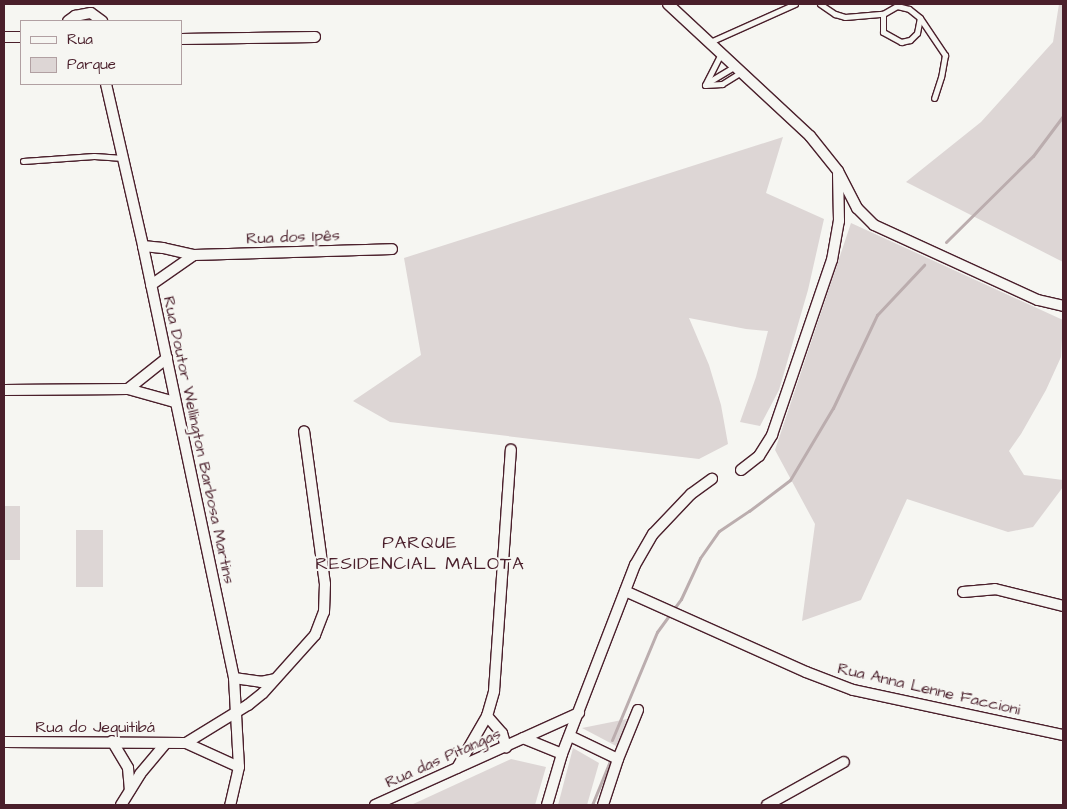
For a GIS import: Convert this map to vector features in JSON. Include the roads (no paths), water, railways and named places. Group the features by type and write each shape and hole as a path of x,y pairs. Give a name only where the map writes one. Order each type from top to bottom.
{"street":[{"path":"668,4 722,52 810,136 838,171 857,208 874,225 1038,300 1063,306"},
{"path":"69,20 75,16 91,13"},
{"path":"4,37 20,37"},
{"path":"182,39 315,37"},
{"name":"Rua Doutor Wellington Barbosa Martins","path":"106,85 152,285 234,678 239,767 230,805"},
{"path":"741,470 759,456 772,435 832,260 839,222 838,171"},
{"name":"Rua dos Ipês","path":"143,246 164,248 194,255 392,249"},
{"path":"152,285 194,255"},
{"path":"128,389 167,358"},
{"path":"4,390 128,389 175,402"},
{"path":"186,744 263,693 315,635 324,612 325,584 322,554 304,430"},
{"path":"457,768 487,716 494,691 511,450"},
{"path":"547,805 562,754 635,565 653,534 691,494 712,480"},
{"path":"963,592 995,589 1063,606"},
{"name":"Rua Anna Lenne Faccioni","path":"624,591 806,672 853,690 1063,735"},
{"path":"234,678 261,682 275,678"},
{"path":"603,805 618,759 638,710"},
{"name":"Rua das Pitangas","path":"375,805 579,713"},
{"path":"487,716 502,733 506,747"},
{"path":"570,736 618,759"},
{"path":"523,738 562,754"},
{"path":"112,741 128,768 130,790"},
{"name":"Rua do Jequitibá","path":"4,742 112,741 186,744 239,767"},
{"path":"121,805 140,774 166,743"},
{"path":"767,805 844,762"}],"lane":[{"path":"710,42 794,4"},
{"path":"820,4 835,14 845,17 883,14 897,6 909,9 920,18 945,55 941,77 934,98"},
{"path":"883,14 883,32 900,42 910,40 917,34 920,18"},
{"path":"705,85 722,52"},
{"path":"705,85 738,69"},
{"path":"705,85 722,84 738,69"},
{"path":"23,161 94,156 123,158"}],"waterway":[{"path":"946,242 1033,156 1063,116"},
{"path":"612,740 657,632 681,599 700,558 719,531 790,480 833,408 877,315 924,265"},
{"path":"592,805 610,761"}],"district":[{"name":"PARQUE RESIDENCIAL MALOTA","path":"420,554"}]}
